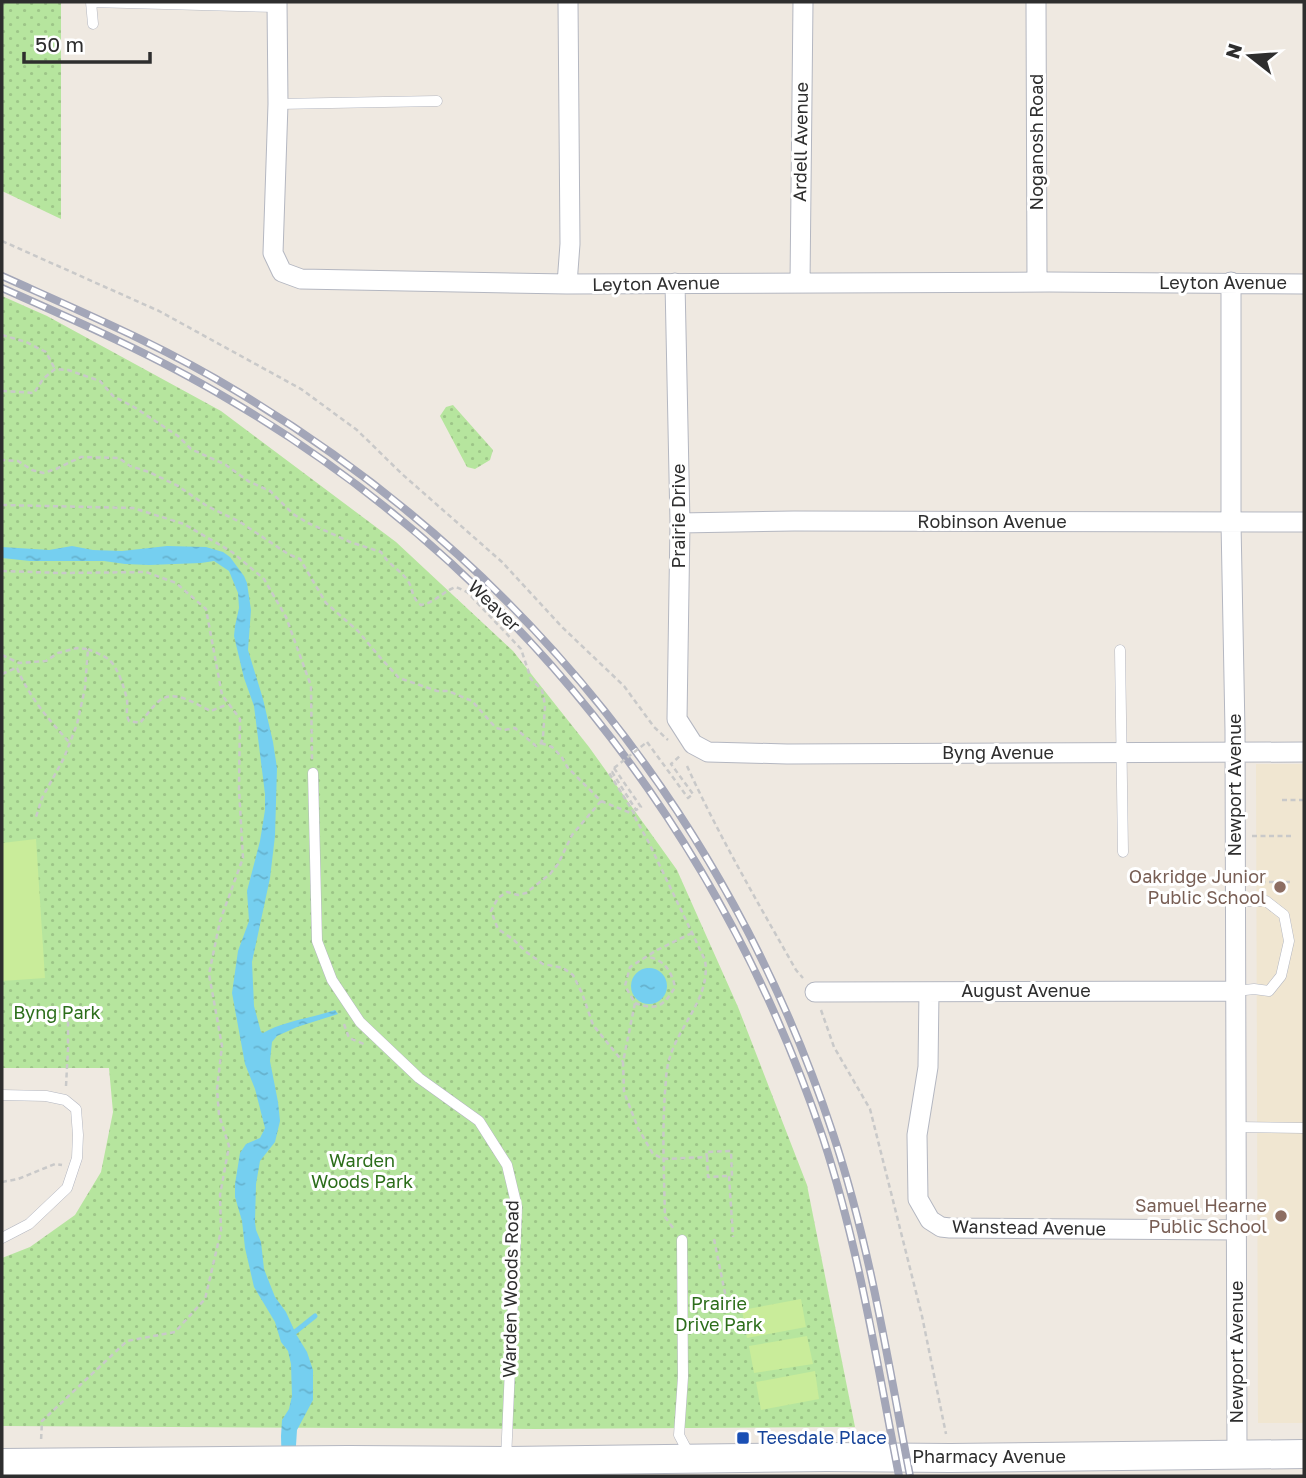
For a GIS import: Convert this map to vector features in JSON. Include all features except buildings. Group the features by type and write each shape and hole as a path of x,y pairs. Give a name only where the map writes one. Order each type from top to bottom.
{"street":[{"path":"567,284 570,244 568,2"},
{"name":"Ardell Avenue","path":"800,283 803,2"},
{"name":"Noganosh Road","path":"1036,2 1037,282"},
{"name":"Leyton Avenue","path":"277,4 278,104 273,253 282,272 301,279 567,284 1304,284"},
{"name":"Newport Avenue","path":"1231,282 1231,523 1236,836 1237,1455"},
{"name":"Prairie Drive","path":"675,283 680,523 677,719 693,744"},
{"name":"Robinson Avenue","path":"680,523 1304,522"},
{"name":"Byng Avenue","path":"693,744 709,752 787,754 1304,752"},
{"name":"August Avenue","path":"815,992 1236,991"},
{"name":"Wanstead Avenue","path":"929,992 928,1067 917,1135 918,1199 930,1220 941,1227 950,1228 1237,1230"},
{"name":"Pharmacy Avenue","path":"2,1462 506,1461 691,1467 950,1458 1099,1466 1237,1455 1304,1454"}],"lane":[{"path":"93,24 90,2 277,4"},
{"path":"278,104 437,101"},
{"path":"1120,650 1123,852"},
{"name":"Warden Woods Road","path":"313,773 317,941 331,980 360,1022 379,1041 419,1078 480,1121 507,1165 517,1207 506,1461"},
{"path":"1236,892 1266,901 1284,915 1289,941 1281,976 1269,991 1236,991"},
{"path":"2,1095 65,1100 76,1110 78,1135 77,1158 67,1188 29,1224 2,1238"},
{"path":"1237,1127 1303,1128"},
{"path":"682,1240 683,1377 679,1435 691,1467"}],"path":[{"path":"2,241 159,311 300,389 358,430 402,474 502,562 562,627 624,686 653,727 668,740"},
{"path":"2,335 26,342 46,352 55,369 43,379 34,393 2,391"},
{"name":"Weaver","path":"55,369 68,370 100,381 113,396 178,436 191,449 226,465 248,481 270,491 293,514 350,542 381,552 410,583 415,600 421,605 430,604 446,590 456,587 467,592 521,649 531,679 542,690 545,705 541,743"},
{"path":"2,460 18,461 43,473 81,457 119,458 130,466 178,486 207,506 240,522 300,559 326,603 358,631 399,678 429,689 460,695 472,701 496,728 504,730 515,727 536,746 541,743 552,747 561,755 568,768 601,801 633,814"},
{"path":"2,505 133,508 184,524 232,552 264,579 286,617 311,686 313,773"},
{"path":"2,571 146,572 176,583 206,609 222,695 240,719 239,789 243,858 220,921 209,974 222,1046 217,1089 219,1115 229,1146 220,1195 221,1231 209,1286 205,1299 175,1332 127,1341 42,1421 40,1462"},
{"path":"2,674 18,665 46,661 58,653 77,648 88,649 109,659 115,668 127,703 125,714 129,722 140,723 160,700 169,696 190,700 211,711 229,704"},
{"path":"35,820 42,798 64,758 77,724 85,688 88,649"},
{"path":"2,655 18,665 25,686 45,715 70,743"},
{"path":"675,761 671,764 693,794 688,798 647,743 614,768 641,807 636,810 612,772 610,773 634,813 705,960 706,980 701,994 668,1061 664,1105 665,1217 682,1240"},
{"path":"687,766 746,883 796,970 815,992 834,1047 870,1110 922,1316 950,1458"},
{"path":"1282,800 1304,800"},
{"path":"601,801 572,835 550,874 526,893 518,895 507,892 498,898 492,911 498,929 525,951 543,964 563,968 573,975 593,1025 623,1062"},
{"path":"1236,836 1291,836"},
{"path":"1236,892 1290,882"},
{"path":"692,933 630,967 625,986 635,1003 623,1062 624,1092 638,1128 653,1154 664,1159 706,1157"},
{"path":"635,1003 656,1007 667,1001 675,987 673,976 666,966 653,958 645,957"},
{"path":"65,1100 68,1015"},
{"path":"731,1151 732,1176 729,1176 708,1177 706,1152 731,1151"},
{"path":"2,1182 18,1179 55,1164 74,1166"},
{"path":"729,1176 733,1237"},
{"path":"714,1239 727,1303"}],"shaded area":[{"name":"Samuel Hearne Public School","path":"1256,764 1304,764 1304,1423 1258,1423"}],"green space":[{"path":"2,2 61,2 61,219 2,191"},
{"name":"Warden Woods Park","path":"2,296 47,316 221,411 396,542 513,651 589,747 677,870 738,1007 807,1185 855,1427 536,1429 2,1426 2,1258 30,1247 75,1215 101,1172 113,1112 109,1068 2,1068"},
{"path":"453,405 493,450 490,460 475,469 467,467 440,416 446,407"},
{"path":"36,839 45,978 2,981 2,843"},
{"path":"801,1299 806,1327 747,1338 742,1310"},
{"path":"807,1336 813,1364 754,1373 749,1346"},
{"path":"815,1371 819,1399 761,1410 756,1382"}],"water":[{"path":"72,546 122,551 167,546 206,547 230,557 247,583 251,610 248,650 263,699 277,768 275,836 270,878 252,962 254,1006 263,1033 335,1010 338,1014 297,1027 277,1036 272,1042 270,1061 280,1121 275,1142 260,1161 256,1184 255,1222 261,1242 264,1269 275,1297 307,1352 313,1370 313,1400 297,1430 294,1476 282,1476 282,1420 289,1409 292,1396 291,1364 275,1322 254,1287 235,1197 240,1153 246,1144 260,1138 265,1128 245,1064 232,993 238,951 249,921 247,891 265,810 254,706 234,636 239,608 238,593 229,571 214,561 149,565 2,558 2,547 49,550"},
{"path":"649,968 662,973 667,986 662,999 649,1004 636,999 631,986 636,973"}],"waterway":[{"path":"290,1336 315,1316"}],"railway":[{"path":"2,276 122,330 210,375 341,460 436,536 524,619 603,709 674,806 736,910 789,1019 833,1134 858,1218 910,1476"},
{"path":"2,288 173,368 228,399 331,466 426,541 513,624 593,714 664,812 726,915 779,1024 836,1179 866,1306 899,1476"}],"place":[{"name":"Oakridge Junior Public School","path":"1280,887"},
{"name":"Samuel Hearne Public School","path":"1281,1216"},
{"name":"Teesdale Place","path":"743,1438"}],"park label":[{"name":"Byng Park","path":"57,1013"},
{"name":"Prairie Drive Park","path":"719,1314"}]}
